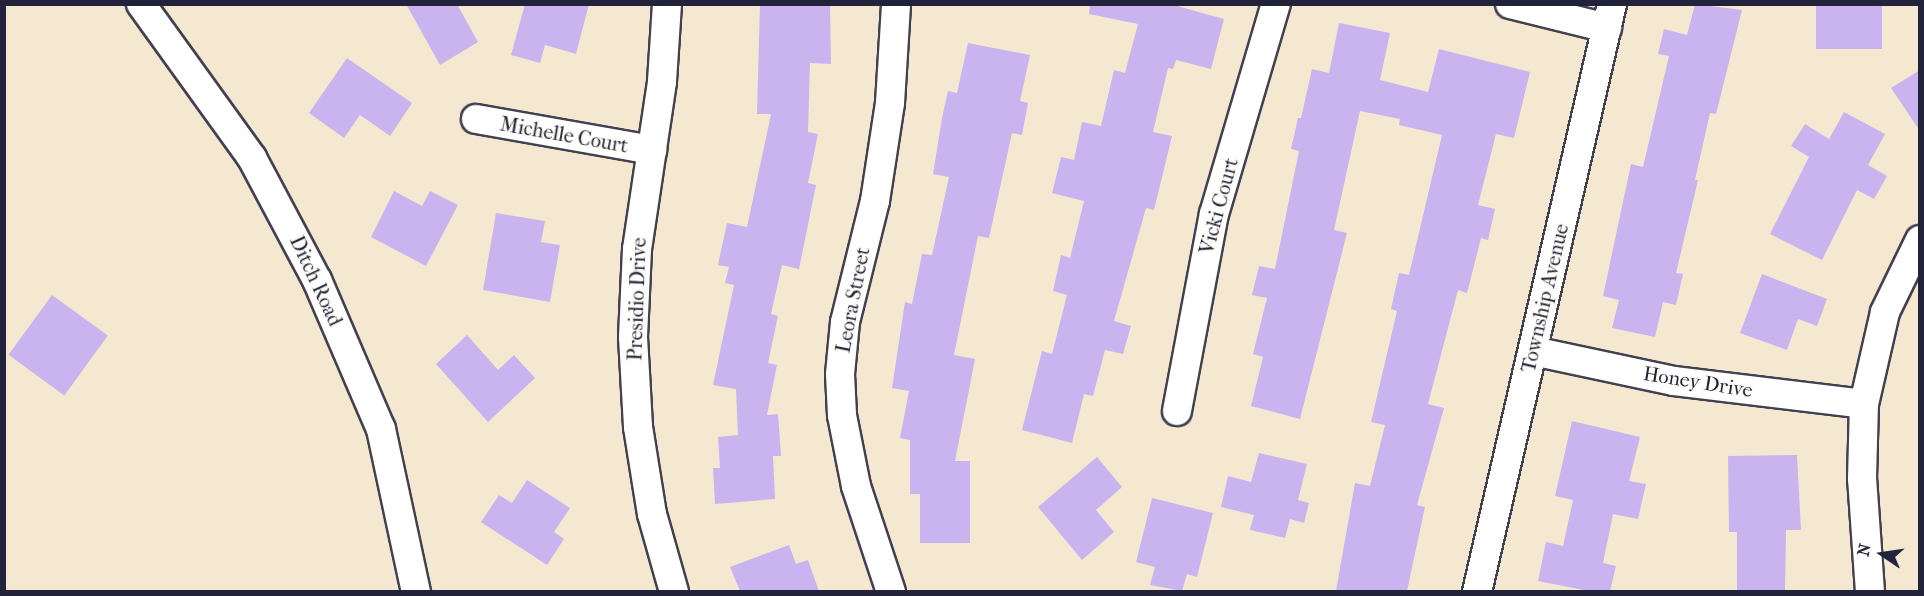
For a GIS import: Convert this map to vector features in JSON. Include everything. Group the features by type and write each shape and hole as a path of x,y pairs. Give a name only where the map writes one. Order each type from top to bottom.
{"street":[{"name":"Ditch Road","path":"141,4 252,158 317,280 381,429 416,591"},
{"name":"Presidio Drive","path":"667,4 662,82 637,249 633,337 638,427 652,514 674,591"},
{"name":"Leora Street","path":"891,591 856,486 842,415 840,374 845,322 880,168 890,103 896,4"},
{"name":"Vicki Court","path":"1177,411 1214,214 1276,4"},
{"path":"1509,4 1610,16"},
{"name":"Township Avenue","path":"1477,591 1610,16"},
{"name":"Michelle Court","path":"476,119 652,150"},
{"path":"1870,591 1862,479 1864,404 1886,312 1920,240"},
{"name":"Honey Drive","path":"1533,351 1674,381 1864,404"}],"building":[{"path":"406,4 457,4 478,42 440,65"},
{"path":"525,4 589,4 576,54 545,45 540,63 511,55"},
{"path":"760,4 830,4 831,64 810,63 808,132 818,134 808,183 816,185 799,269 782,265 771,314 778,316 768,363 777,365 767,415 778,414 781,456 773,456 775,499 715,504 713,468 720,468 718,437 738,435 736,389 713,385 734,285 725,283 729,267 718,265 727,223 747,227 771,114 757,114"},
{"path":"1090,4 1170,4 1224,19 1211,69 1176,60 1173,69 1168,68 1153,132 1172,136 1154,210 1146,208 1114,321 1131,326 1123,354 1105,350 1093,396 1084,394 1072,443 1022,430 1042,351 1052,354 1067,295 1053,291 1061,255 1070,258 1084,201 1052,193 1061,157 1074,160 1082,122 1101,126 1114,70 1125,73 1138,24 1089,14"},
{"path":"1695,4 1742,10 1716,114 1710,113 1695,180 1698,180 1676,273 1683,274 1676,305 1663,302 1655,337 1612,328 1619,300 1603,296 1631,164 1643,167 1669,56 1658,54 1664,29 1687,35"},
{"path":"1816,4 1882,4 1882,49 1816,49"},
{"path":"1339,23 1390,33 1380,80 1428,92 1439,49 1530,72 1514,138 1496,134 1478,205 1495,209 1488,240 1481,238 1467,293 1458,290 1428,404 1444,408 1417,505 1425,507 1407,591 1336,591 1355,483 1370,486 1385,425 1371,422 1397,311 1391,309 1399,273 1409,275 1442,135 1399,125 1400,119 1360,111 1334,230 1347,233 1300,419 1251,406 1263,357 1253,354 1267,298 1252,295 1259,266 1275,269 1299,151 1291,149 1298,118 1301,118 1312,69 1329,73"},
{"path":"968,43 1030,55 1020,101 1028,103 1022,135 1012,133 989,238 978,236 954,355 975,359 955,461 970,461 970,543 920,543 920,494 910,494 910,440 900,438 909,391 892,388 905,302 912,304 922,254 932,255 949,177 933,174 942,118 948,91 957,93"},
{"path":"347,58 412,103 390,136 360,115 344,138 309,113"},
{"path":"1920,70 1920,131 1891,88"},
{"path":"1844,112 1885,134 1868,165 1887,176 1874,199 1857,190 1822,260 1770,234 1809,157 1791,146 1805,124 1829,139"},
{"path":"394,191 422,206 430,191 458,205 426,266 371,237"},
{"path":"496,213 545,221 541,242 560,245 550,302 483,290"},
{"path":"1762,274 1827,299 1817,326 1798,319 1787,350 1740,333"},
{"path":"52,295 108,336 64,395 9,355"},
{"path":"467,335 498,370 514,355 535,378 488,422 436,364"},
{"path":"1572,421 1640,437 1629,481 1646,484 1638,519 1613,514 1603,563 1616,566 1610,591 1589,591 1538,581 1546,542 1563,546 1573,500 1555,496"},
{"path":"1259,453 1307,464 1298,500 1309,503 1304,523 1290,519 1285,538 1250,530 1254,515 1221,507 1228,476 1251,482"},
{"path":"1797,455 1801,530 1786,530 1785,591 1737,591 1737,532 1729,532 1728,456"},
{"path":"1097,457 1122,487 1096,510 1114,532 1082,560 1038,507"},
{"path":"527,480 570,508 554,532 564,539 547,565 481,522 499,495 512,503"},
{"path":"1152,498 1213,513 1197,577 1187,574 1182,591 1150,585 1155,567 1136,562"},
{"path":"789,545 796,564 808,560 819,591 740,591 730,567"}]}
